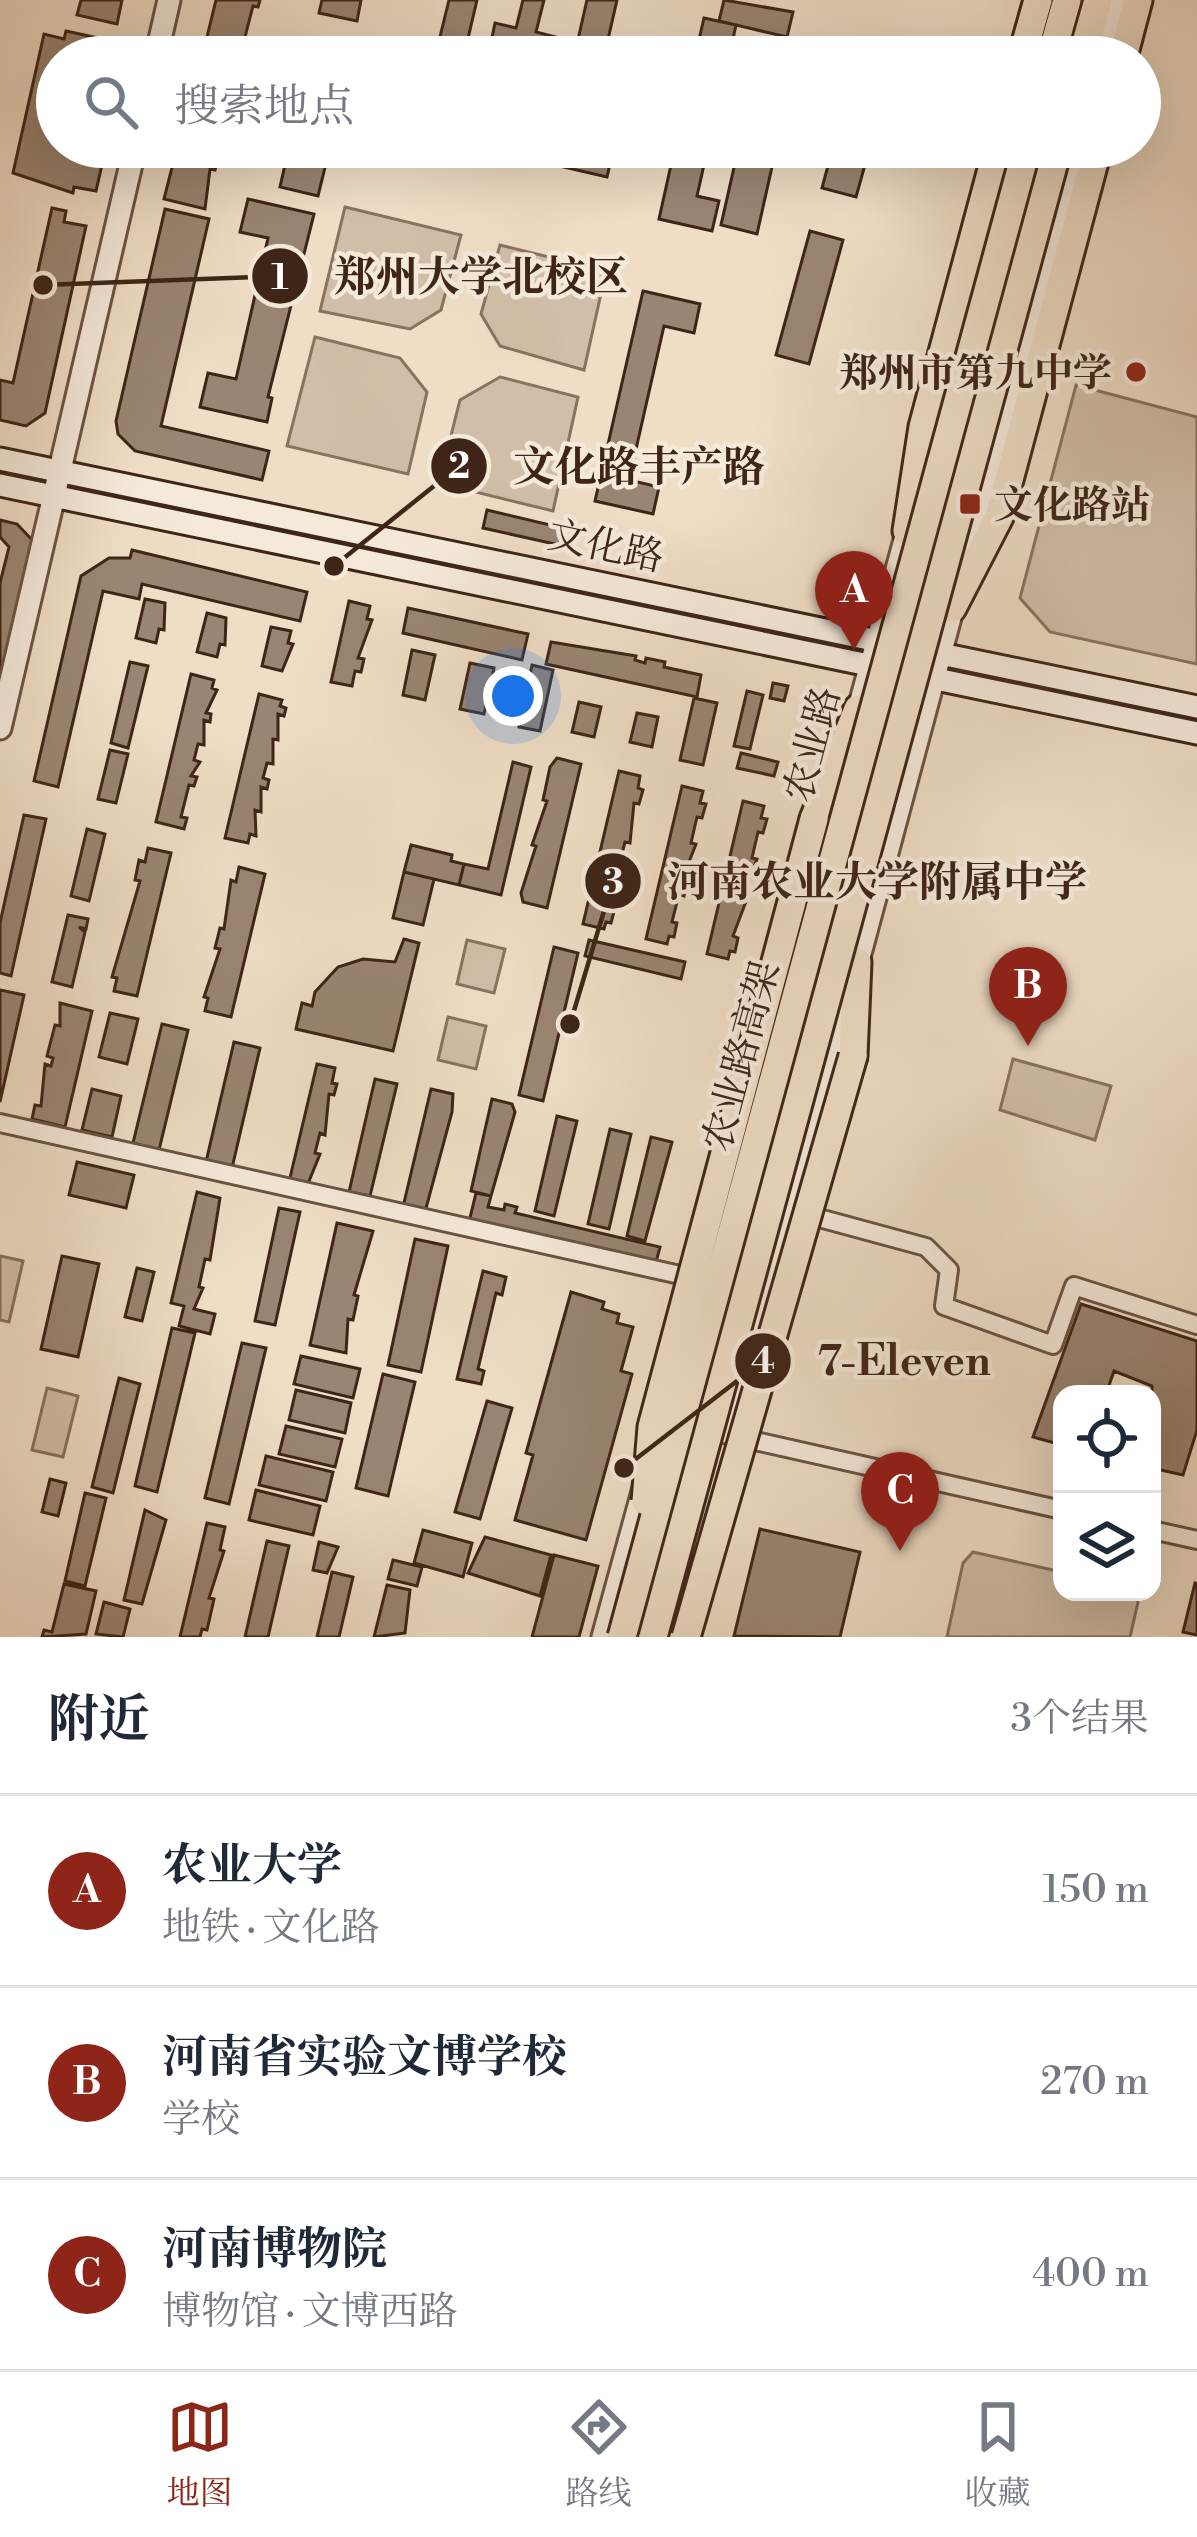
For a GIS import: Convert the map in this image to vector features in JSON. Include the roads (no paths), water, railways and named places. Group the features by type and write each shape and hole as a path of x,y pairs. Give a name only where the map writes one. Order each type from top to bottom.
{"highway":[{"path":"1028,36 1037,0"},
{"path":"1057,36 1067,0"},
{"path":"1088,36 1098,0"},
{"path":"1129,36 1138,0"},
{"path":"907,531 923,427 992,168"},
{"name":"农业路高架","path":"622,1637 1021,168"},
{"name":"农业路高架","path":"653,1637 1052,168"},
{"path":"952,608 999,517 1093,168"},
{"path":"641,1566 652,1427 814,819 858,709"},
{"path":"686,1637 854,1056 857,962"}],"street":[{"path":"161,36 170,0"},
{"path":"1043,36 1053,0"},
{"path":"1108,36 1118,0"},
{"path":"0,728 130,168"},
{"name":"农业路","path":"603,1637 1007,168"},
{"path":"676,1637 1070,168"},
{"name":"文化路","path":"0,459 1197,707"},
{"name":"文化路","path":"0,485 1197,733"},
{"path":"0,1123 768,1295"},
{"path":"808,1215 926,1247 949,1270 944,1306 1053,1345 1074,1286 1197,1325"},
{"path":"663,1420 1053,1508"},
{"path":"1161,1532 1197,1540"}],"place":[{"name":"郑州大学北校区","path":"43,285"},
{"name":"郑州市第九中学","path":"1136,372"},
{"name":"文化路站","path":"970,504"},
{"name":"文化路丰产路","path":"334,566"},
{"name":"农业大学","path":"854,650"},
{"name":"河南农业大学附属中学","path":"570,1024"},
{"name":"河南省实验文博学校","path":"1028,1046"},
{"name":"7-Eleven","path":"624,1468"},
{"name":"河南博物院","path":"900,1551"}]}
